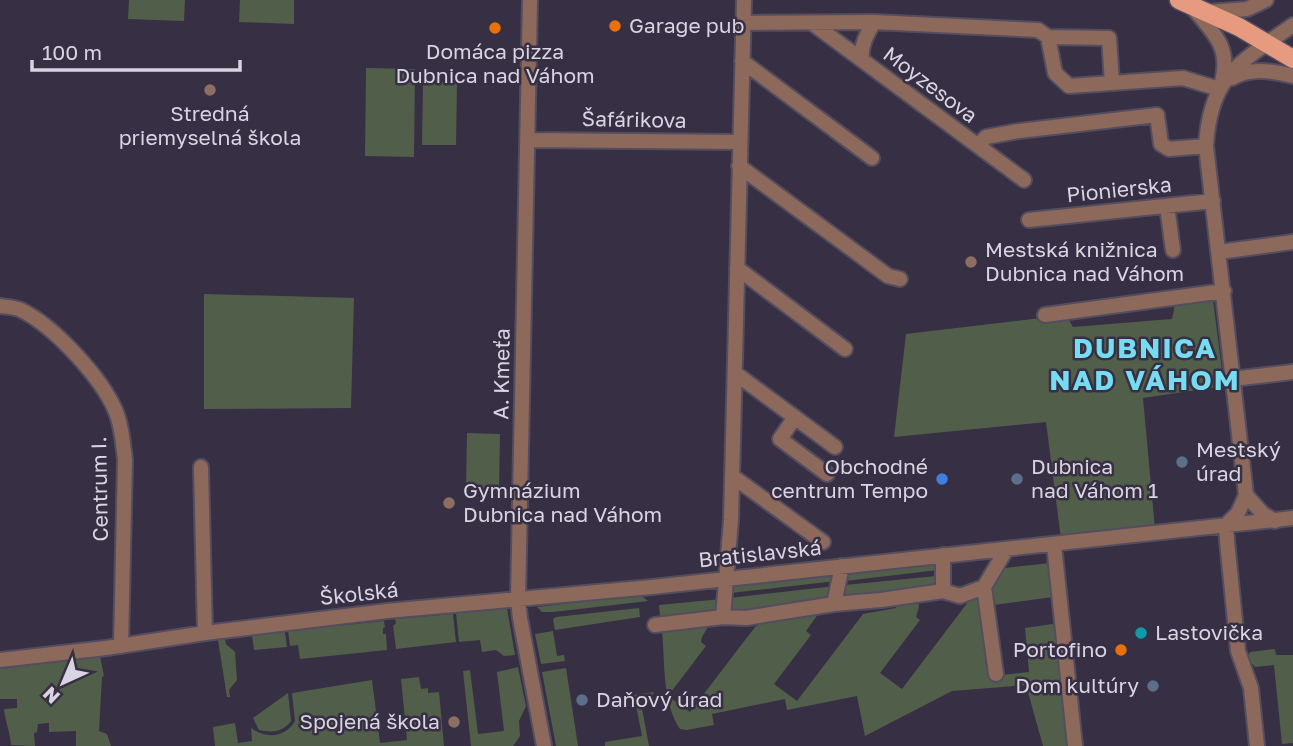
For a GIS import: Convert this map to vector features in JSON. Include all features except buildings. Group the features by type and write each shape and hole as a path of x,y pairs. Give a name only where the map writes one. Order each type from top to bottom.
{"main road":[{"path":"1185,2 1267,42 1293,59"}],"street":[{"name":"A. Kmeťa","path":"530,0 518,600 544,746"},
{"path":"723,617 732,476 744,0"},
{"path":"1208,12 1247,9 1266,0"},
{"path":"1185,2 1216,36 1224,52 1226,69 1208,121 1206,146 1247,495 1263,514 1275,521"},
{"path":"743,23 874,22 1038,30 1048,37 1109,38 1112,83"},
{"path":"862,60 865,38 874,22"},
{"name":"Moyzesova","path":"812,23 1024,180"},
{"path":"1220,87 1245,59 1293,25"},
{"path":"1048,37 1055,74 1069,86 1183,78 1220,87 1242,72 1262,70 1293,76"},
{"path":"742,61 872,158"},
{"path":"978,146 986,137 1019,131 1157,115 1161,144 1169,149 1206,146"},
{"name":"Šafárikova","path":"528,140 740,142"},
{"path":"739,166 879,270 900,279"},
{"name":"Pionierska","path":"1029,220 1213,201"},
{"path":"1167,205 1173,250"},
{"path":"1219,252 1293,242"},
{"path":"737,268 845,349"},
{"path":"1045,315 1224,291"},
{"name":"Centrum I.","path":"0,306 20,309 43,324 83,361 116,411 125,460 121,646"},
{"path":"1232,379 1293,372"},
{"path":"735,373 835,447"},
{"path":"795,417 780,439 827,474"},
{"path":"201,467 205,633"},
{"path":"732,476 824,542"},
{"path":"1247,495 1238,513 1226,525 1238,651 1251,688 1257,746"},
{"name":"Bratislavská","path":"518,600 1293,519"},
{"path":"1054,545 1075,746"},
{"path":"996,674 984,587 1006,550"},
{"path":"943,555 943,591"},
{"path":"834,604 842,566"},
{"path":"655,625 723,617 746,618 943,591 960,596 984,587"},
{"name":"Školská","path":"0,660 397,610 518,600"}],"green space":[{"path":"129,0 185,0 184,21 128,19"},
{"path":"240,0 294,0 294,24 239,22"},
{"path":"366,68 415,69 414,157 365,156"},
{"path":"423,82 457,82 456,145 422,145"},
{"path":"204,294 354,298 351,408 204,409"},
{"path":"1213,300 1224,386 1143,398 1155,529 1061,539 1046,422 894,437 906,334 1066,315 1073,327 1172,319 1175,304"},
{"path":"467,433 500,434 499,490 466,490"},
{"path":"1050,563 1053,597 994,605 990,602 988,589 1005,568"},
{"path":"933,564 938,570 845,581 848,575 858,571"},
{"path":"826,574 835,576 836,581 730,593 732,588 738,585"},
{"path":"936,576 935,586 928,590 844,597 845,585"},
{"path":"835,586 830,597 820,603 737,611 731,609 730,598"},
{"path":"980,594 992,676 1029,672 1025,628 1052,624 1056,626 1069,746 1043,746 1026,685 952,691 865,736 857,696 787,710 785,699 712,714 714,725 687,730 680,729 674,719 670,707 665,682 662,631 711,622 702,637 701,642 706,646 668,696 690,712 755,627 766,621 791,619 791,614 821,610 806,631 811,635 774,684 797,701 863,614 896,608 897,602 918,600 916,617 920,620 880,673 902,689 971,598"},
{"path":"640,595 648,601 553,612 542,612 537,607"},
{"path":"722,599 719,611 665,621 660,616 659,605"},
{"path":"507,608 515,655 504,656 496,650 482,652 480,640 459,642 456,613"},
{"path":"639,608 640,617 555,630 553,619 556,617"},
{"path":"453,614 456,642 396,649 393,626 395,619"},
{"path":"384,621 383,634 386,634 387,650 300,659 298,645 290,646 288,631"},
{"path":"553,631 557,656 564,655 565,661 541,664 535,634"},
{"path":"285,632 287,647 254,650 252,635"},
{"path":"225,639 226,644 235,652 237,680 229,690 230,697 227,697 218,640"},
{"path":"1275,649 1276,655 1293,655 1293,743 1282,744 1274,665 1255,667 1247,658 1250,652"},
{"path":"100,656 104,676 99,731 107,734 111,746 76,746 76,731 49,732 49,723 38,724 37,732 34,733 35,746 11,745 4,709 17,708 17,699 0,699 0,669"},
{"path":"518,667 526,706 519,721 520,736 513,746 471,746 463,671 470,670 478,734 504,731 497,672"},
{"path":"566,668 578,746 556,746 542,672"},
{"path":"419,677 421,689 428,688 428,693 439,692 444,746 215,746 213,727 235,723 238,743 252,741 251,728 269,735 286,731 295,721 292,693 372,680 380,743 407,740 401,679"},
{"path":"654,692 653,695 640,698 649,746 605,746 605,742 642,736 634,695"},
{"path":"288,693 291,721 277,731 259,730 253,718"}],"place":[{"name":"Garage pub","path":"615,26"},
{"name":"Domáca pizza Dubnica nad Váhom","path":"495,28"},
{"name":"Stredná priemyselná škola","path":"210,90"},
{"name":"Mestská knižnica Dubnica nad Váhom","path":"971,262"},
{"name":"Mestský úrad","path":"1182,462"},
{"name":"Obchodné centrum Tempo","path":"942,479"},
{"name":"Dubnica nad Váhom 1","path":"1017,479"},
{"name":"Gymnázium Dubnica nad Váhom","path":"449,503"},
{"name":"Lastovička","path":"1141,633"},
{"name":"Portofino","path":"1121,650"},
{"name":"Dom kultúry","path":"1153,686"},
{"name":"Daňový úrad","path":"582,700"},
{"name":"Spojená škola","path":"454,722"}],"district":[{"name":"DUBNICA NAD VÁHOM","path":"1145,364"}]}
